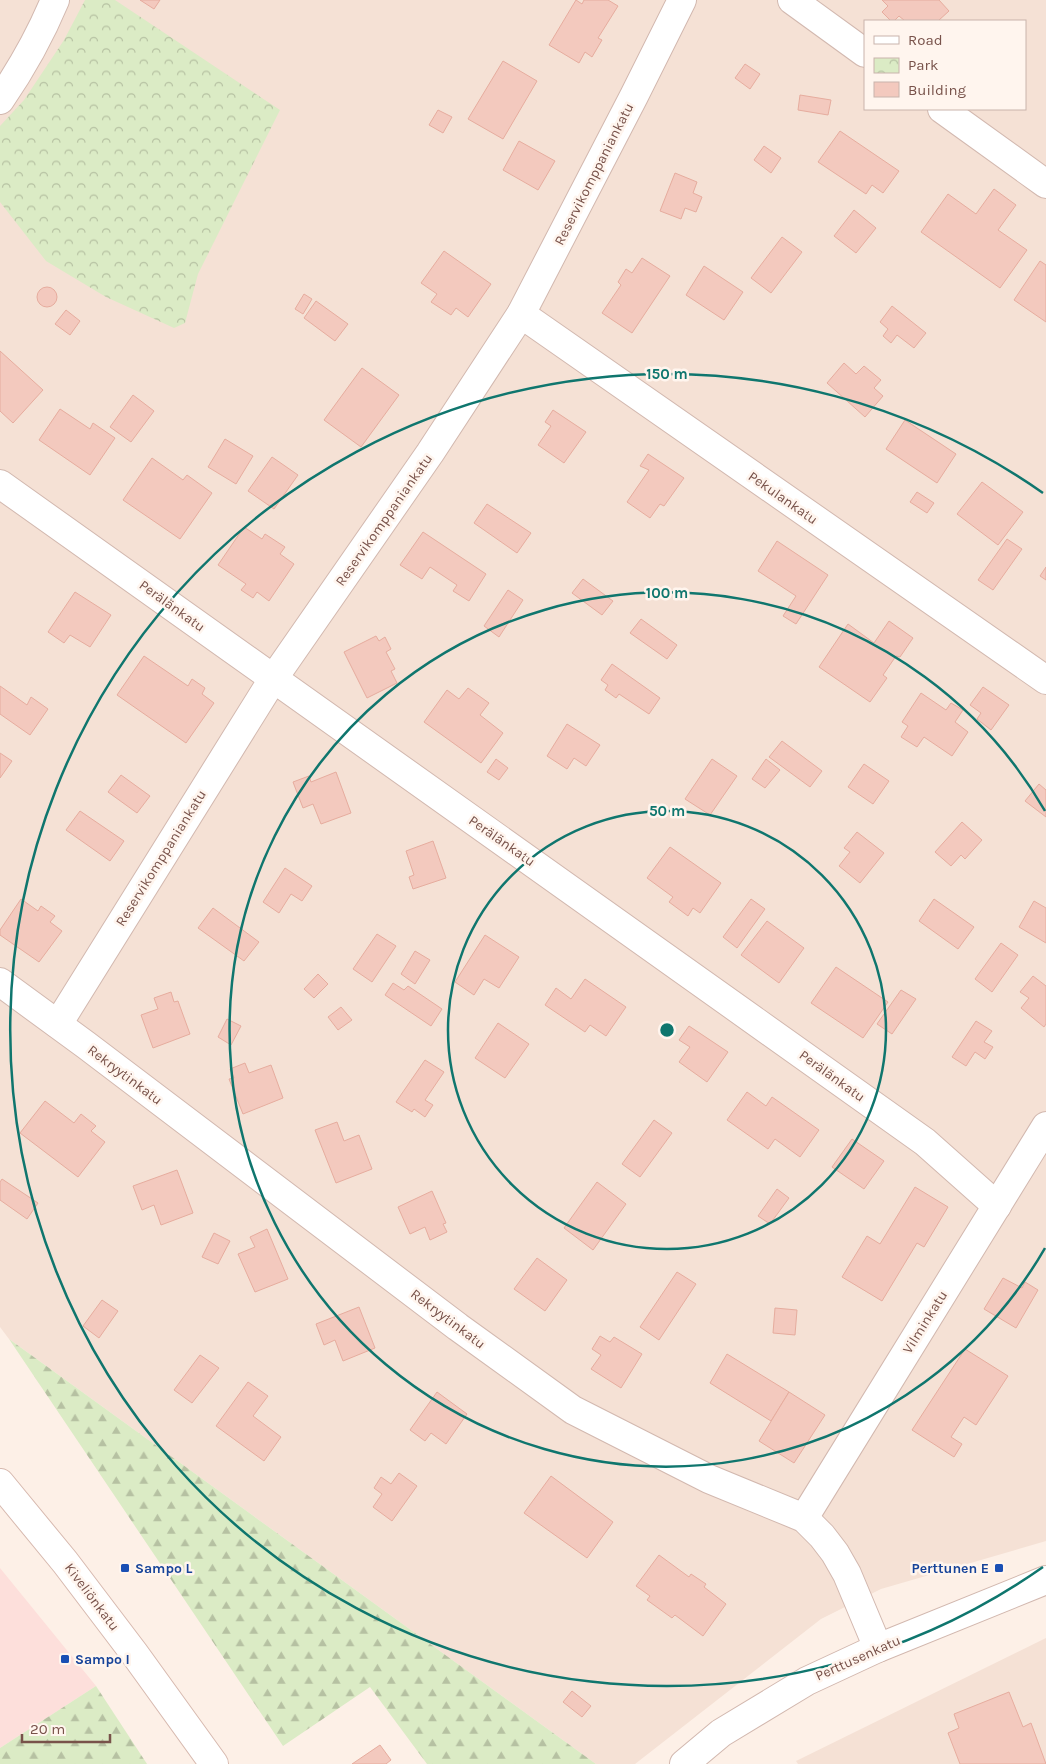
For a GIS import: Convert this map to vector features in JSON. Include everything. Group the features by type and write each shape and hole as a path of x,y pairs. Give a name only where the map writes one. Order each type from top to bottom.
{"street":[{"path":"0,100 24,64 43,29 55,0"},
{"name":"Reservikomppaniankatu","path":"58,1024 273,679 430,453 521,314 682,0"},
{"path":"792,0 864,52"},
{"path":"943,110 1046,184"},
{"name":"Pekulankatu","path":"521,314 1046,680"},
{"name":"Perälänkatu","path":"0,484 925,1142 997,1206"},
{"name":"Rekryytinkatu","path":"0,982 466,1333 573,1410 709,1479 804,1518 826,1542 847,1574 878,1648"},
{"name":"Vilminkatu","path":"804,1518 1046,1126"},
{"name":"Kiveliönkatu","path":"0,1483 65,1562 117,1630 214,1764"},
{"name":"Perttusenkatu","path":"684,1764 721,1734 807,1681 878,1648 1046,1580"}],"shaded area":[{"path":"0,0 1046,0 1046,1541 881,1589 821,1619 635,1764 596,1764 9,1339 0,1327"},
{"path":"0,1568 96,1686 0,1748"},
{"path":"1046,1638 1046,1764 798,1764 796,1761"}],"green space":[{"path":"85,0 115,0 280,110 198,274 185,323 174,328 106,297 46,261 0,202 0,126 24,100 64,40"},
{"path":"9,1339 596,1764 427,1764 370,1687 283,1746"},
{"path":"96,1686 147,1764 0,1764 0,1748"}],"building":[{"path":"140,0 160,0 154,9"},
{"path":"576,0 582,4 584,0 608,0 618,6 598,38 602,40 592,57 585,52 579,63 549,45"},
{"path":"882,0 939,0 949,11 939,20 904,20 899,16 895,20 890,20 882,12 888,6"},
{"path":"503,61 537,81 503,139 468,119"},
{"path":"745,64 760,74 750,89 735,78"},
{"path":"800,95 831,100 828,115 798,110"},
{"path":"438,110 452,117 443,133 429,125"},
{"path":"840,131 899,171 883,193 872,185 866,194 818,162"},
{"path":"519,141 555,161 538,190 503,170"},
{"path":"764,146 781,158 771,173 754,160"},
{"path":"675,173 697,182 693,193 702,197 696,212 685,208 681,219 660,211"},
{"path":"994,189 1016,205 998,230 1027,250 1000,288 921,232 948,194 976,214"},
{"path":"854,210 876,228 856,253 834,236"},
{"path":"782,237 802,252 771,293 751,278"},
{"path":"444,251 491,284 468,317 456,308 451,315 431,302 437,294 421,283"},
{"path":"642,258 670,276 632,333 602,313 621,285 618,282 626,269 632,273"},
{"path":"1040,261 1046,265 1046,322 1014,300"},
{"path":"704,266 743,292 724,320 686,295"},
{"path":"47,287 54,290 57,297 54,304 47,307 40,304 37,297 40,290"},
{"path":"304,294 312,299 303,314 295,309"},
{"path":"316,301 348,324 335,341 304,318"},
{"path":"892,306 926,333 914,348 897,335 891,343 883,336 888,329 880,322"},
{"path":"66,310 80,321 70,335 55,324"},
{"path":"0,351 43,390 13,423 0,411"},
{"path":"844,363 856,374 864,366 881,380 874,388 883,396 865,417 827,383"},
{"path":"362,368 399,395 361,447 324,420"},
{"path":"133,395 154,411 131,442 110,427"},
{"path":"60,409 90,429 93,423 115,438 90,475 39,440"},
{"path":"553,410 586,432 564,463 538,445 551,426 545,422"},
{"path":"905,420 956,454 937,483 886,449"},
{"path":"225,439 253,456 236,484 208,467"},
{"path":"648,454 684,478 664,506 660,504 650,518 627,502 649,470 640,466"},
{"path":"272,457 298,475 274,509 248,491"},
{"path":"152,458 183,480 187,475 212,493 180,539 123,500"},
{"path":"982,482 1023,512 998,545 957,514"},
{"path":"917,492 934,503 927,513 910,502"},
{"path":"487,504 531,533 517,553 474,523"},
{"path":"244,527 262,539 265,534 285,547 280,554 294,564 269,601 257,592 253,598 241,590 246,584 218,565"},
{"path":"423,532 486,574 469,601 453,591 457,585 430,567 422,579 400,565"},
{"path":"1007,539 1022,549 993,590 978,580"},
{"path":"777,541 828,575 796,624 783,616 796,596 758,571"},
{"path":"1046,567 1046,580 1040,576"},
{"path":"583,579 613,601 602,615 572,593"},
{"path":"508,590 523,600 499,637 484,626"},
{"path":"75,592 111,615 90,647 70,635 64,643 48,632"},
{"path":"641,619 677,645 667,659 630,633"},
{"path":"889,621 913,638 900,657 896,656 883,675 887,678 870,702 819,667 848,624 874,643"},
{"path":"376,636 379,641 385,637 391,649 386,652 395,669 391,671 397,683 367,698 344,652"},
{"path":"144,656 188,686 192,679 205,688 202,694 214,703 186,743 117,695"},
{"path":"612,664 660,698 649,714 619,694 616,698 605,690 608,685 601,680"},
{"path":"0,686 27,705 31,697 48,709 30,735 0,714"},
{"path":"983,687 1009,705 991,730 977,719 981,713 970,705"},
{"path":"468,688 489,703 480,715 503,733 481,763 424,722 447,690 459,699"},
{"path":"921,693 946,710 951,703 963,710 955,722 968,732 952,756 924,737 917,747 901,737 908,726 902,722"},
{"path":"567,724 600,745 586,766 574,758 567,769 547,756"},
{"path":"782,741 822,771 810,787 769,757"},
{"path":"0,753 12,761 0,778"},
{"path":"496,759 508,768 499,780 487,772"},
{"path":"712,759 737,776 710,815 685,799"},
{"path":"766,759 780,770 765,788 752,779"},
{"path":"864,764 889,781 873,804 848,787"},
{"path":"336,772 351,813 321,824 313,804 303,808 293,782 309,776 311,782"},
{"path":"121,775 150,796 137,813 108,792"},
{"path":"1039,784 1046,790 1046,817 1025,801"},
{"path":"80,811 124,841 110,861 66,830"},
{"path":"962,822 982,840 965,859 961,855 951,866 935,852"},
{"path":"857,832 884,853 860,883 839,866 850,852 844,848"},
{"path":"433,841 446,878 413,889 409,877 414,875 406,851"},
{"path":"670,847 721,883 700,913 693,908 688,916 669,902 673,897 647,878"},
{"path":"285,868 312,886 302,901 291,894 279,913 263,902"},
{"path":"21,899 38,911 41,906 55,916 50,922 62,931 39,962 0,935 0,930"},
{"path":"751,899 765,909 737,948 723,937"},
{"path":"934,899 974,927 958,949 919,921"},
{"path":"1034,901 1046,908 1046,943 1019,927"},
{"path":"213,908 259,942 244,961 198,928"},
{"path":"767,921 804,948 779,983 741,955"},
{"path":"377,934 396,946 372,982 353,969"},
{"path":"485,935 519,957 499,988 484,979 474,995 455,982"},
{"path":"1001,943 1018,955 992,992 975,979"},
{"path":"415,951 430,960 415,984 401,974"},
{"path":"836,967 888,1002 863,1038 811,1003"},
{"path":"318,974 328,984 314,998 304,989"},
{"path":"1033,976 1046,986 1046,1024 1044,1027 1021,1008 1029,998 1020,992"},
{"path":"585,979 626,1007 606,1036 590,1025 585,1032 545,1005 556,988 571,999"},
{"path":"393,983 404,990 408,986 442,1009 431,1026 385,995"},
{"path":"901,990 916,999 892,1034 877,1024"},
{"path":"171,992 174,1002 178,1001 190,1034 153,1048 141,1015 158,1009 154,998"},
{"path":"341,1007 352,1020 338,1030 328,1017"},
{"path":"227,1019 241,1026 231,1045 218,1037"},
{"path":"976,1021 992,1031 984,1042 993,1047 985,1059 975,1052 966,1066 952,1057"},
{"path":"498,1023 529,1044 505,1078 475,1058"},
{"path":"689,1026 728,1052 707,1082 679,1062 690,1047 679,1040"},
{"path":"425,1060 444,1072 425,1100 433,1105 425,1117 414,1109 412,1112 396,1102"},
{"path":"245,1063 249,1073 271,1065 283,1098 243,1114 229,1079 234,1078 230,1069"},
{"path":"747,1092 766,1106 772,1097 819,1130 800,1157 775,1139 768,1149 727,1120"},
{"path":"45,1101 74,1123 81,1114 96,1126 91,1131 105,1142 78,1177 20,1133"},
{"path":"654,1120 672,1133 640,1177 622,1164"},
{"path":"337,1122 344,1141 359,1135 372,1169 336,1183 315,1130"},
{"path":"852,1139 884,1161 864,1189 832,1167"},
{"path":"177,1170 193,1213 161,1225 154,1205 142,1210 133,1186"},
{"path":"2,1179 38,1203 27,1219 0,1200 0,1182"},
{"path":"597,1182 626,1204 593,1250 564,1228"},
{"path":"915,1187 948,1207 924,1247 917,1243 882,1301 842,1277 867,1236 880,1244"},
{"path":"777,1189 789,1198 770,1224 758,1216"},
{"path":"432,1191 446,1223 443,1224 447,1232 430,1240 425,1227 410,1234 398,1207"},
{"path":"267,1229 288,1279 255,1292 238,1254 255,1247 250,1237"},
{"path":"214,1233 230,1241 218,1264 202,1257"},
{"path":"537,1258 567,1280 545,1311 514,1289"},
{"path":"677,1272 696,1284 659,1340 640,1327"},
{"path":"1003,1278 1022,1288 1025,1282 1038,1290 1016,1328 984,1309"},
{"path":"102,1300 118,1311 99,1338 83,1326"},
{"path":"359,1307 375,1348 343,1361 335,1340 324,1345 316,1324"},
{"path":"775,1308 797,1310 795,1335 773,1333"},
{"path":"600,1336 610,1342 614,1337 642,1354 621,1388 591,1369 601,1355 592,1349"},
{"path":"965,1349 1008,1376 976,1425 964,1417 951,1437 962,1444 954,1457 912,1430"},
{"path":"727,1354 789,1392 771,1421 710,1383"},
{"path":"200,1355 219,1368 192,1403 174,1390"},
{"path":"248,1382 268,1396 253,1416 281,1437 264,1461 216,1426"},
{"path":"437,1392 467,1414 446,1444 431,1433 425,1441 410,1430"},
{"path":"789,1392 825,1415 794,1463 759,1441"},
{"path":"399,1473 417,1486 392,1521 373,1507 382,1494 374,1488 381,1477 391,1484"},
{"path":"551,1476 613,1522 587,1558 524,1513"},
{"path":"659,1555 689,1577 691,1574 706,1584 704,1587 726,1604 703,1636 675,1615 672,1618 647,1600 650,1596 636,1586"},
{"path":"572,1691 591,1706 582,1717 563,1702"},
{"path":"1009,1692 1023,1727 1031,1723 1046,1764 960,1764 948,1733 959,1728 954,1714"},
{"path":"380,1745 391,1760 386,1764 352,1764"}],"place":[{"name":"Sampo L","path":"125,1568"},
{"name":"Perttunen E","path":"999,1568"},
{"name":"Sampo I","path":"65,1659"}]}
